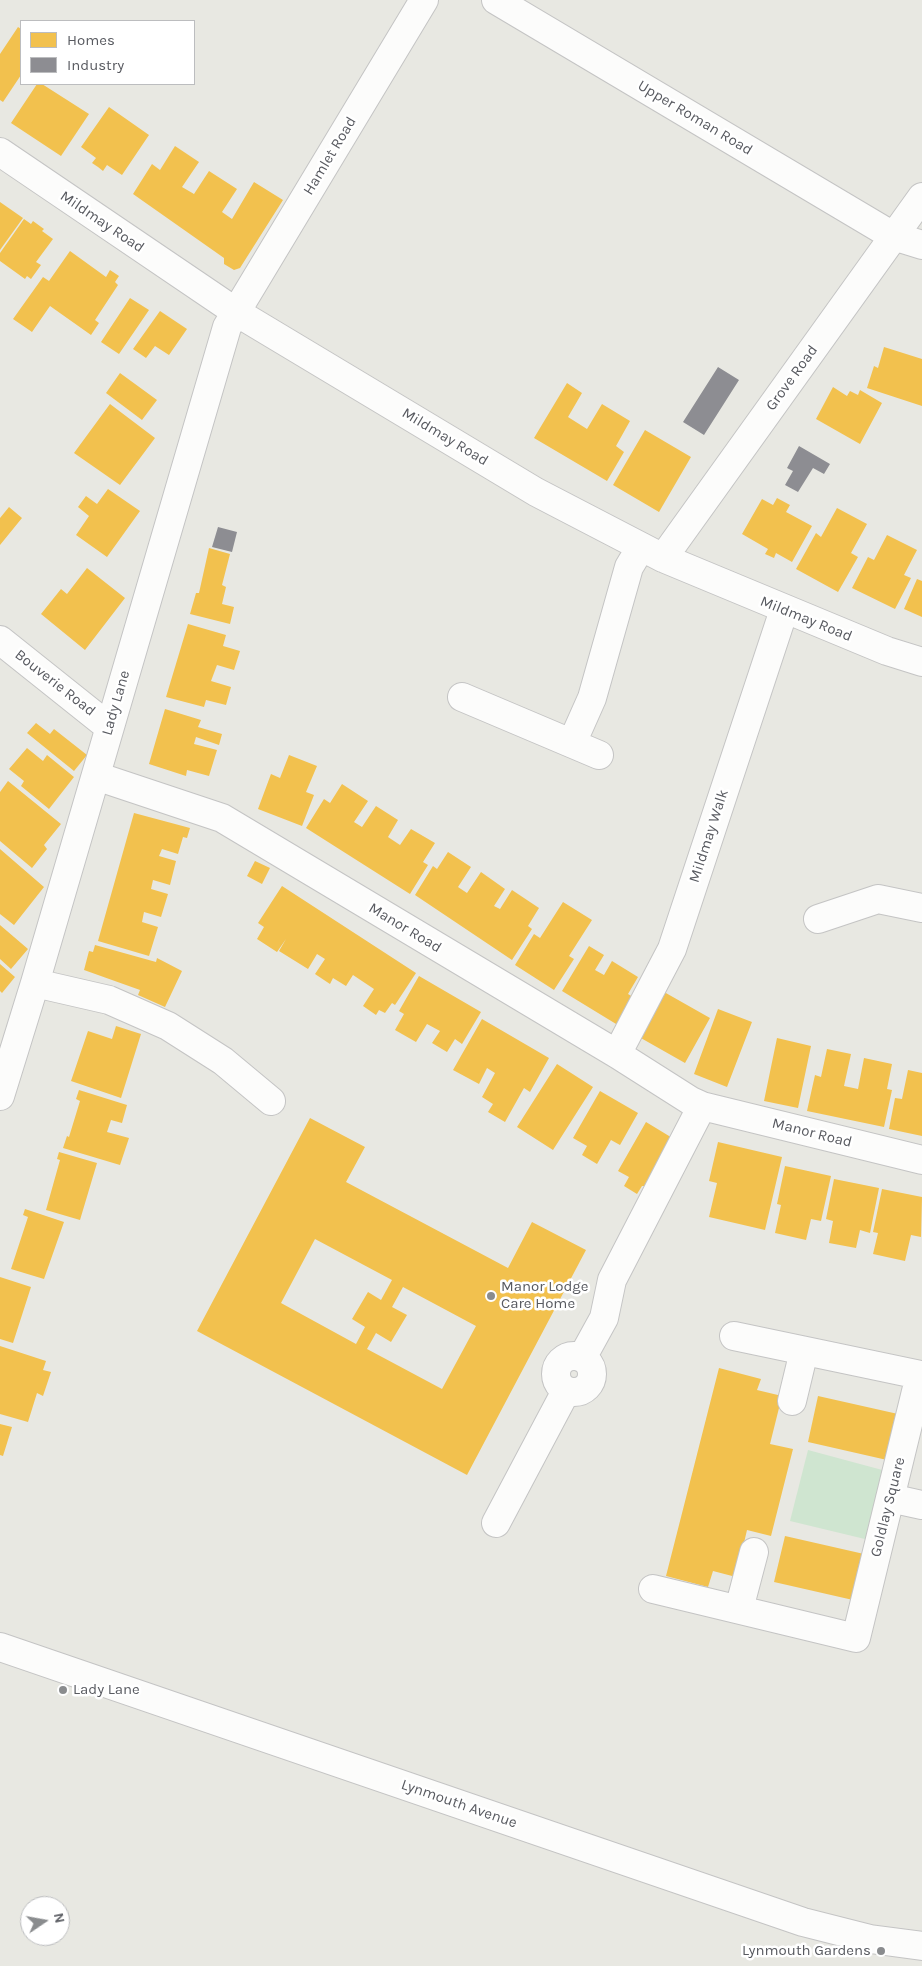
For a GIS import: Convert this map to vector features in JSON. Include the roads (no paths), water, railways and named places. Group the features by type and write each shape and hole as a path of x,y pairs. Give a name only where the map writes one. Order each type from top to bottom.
{"street":[{"name":"Hamlet Road","path":"236,312 424,0"},
{"name":"Upper Roman Road","path":"496,0 894,236 922,245"},
{"name":"Mildmay Road","path":"0,152 236,312 536,492 652,552 784,610 887,651 922,662"},
{"name":"Grove Road","path":"572,743 592,698 630,567 652,552 922,197"},
{"name":"Lady Lane","path":"2,1086 35,983 227,327 236,312"},
{"name":"Mildmay Walk","path":"617,1054 672,949 784,610"},
{"name":"Bouverie Road","path":"0,640 109,727"},
{"path":"462,697 599,755"},
{"name":"Manor Road","path":"96,776 222,818 702,1106 922,1160"},
{"path":"818,919 878,899 912,906"},
{"path":"35,983 109,1000 168,1026 223,1061 271,1101"},
{"path":"496,1523 566,1391 572,1393 583,1391 590,1382 592,1371 582,1358 604,1318 612,1280 702,1106"},
{"name":"Goldlay Square","path":"653,1589 856,1638 920,1375 734,1336"},
{"path":"792,1401 804,1351"},
{"path":"890,1498 922,1506"},
{"path":"739,1609 754,1552"},
{"name":"Lynmouth Avenue","path":"0,1647 803,1922 870,1939 922,1946"}],"place":[{"name":"Manor Lodge Care Home","path":"491,1296"},
{"name":"Lady Lane","path":"63,1690"},
{"name":"Lynmouth Gardens","path":"881,1951"}]}
